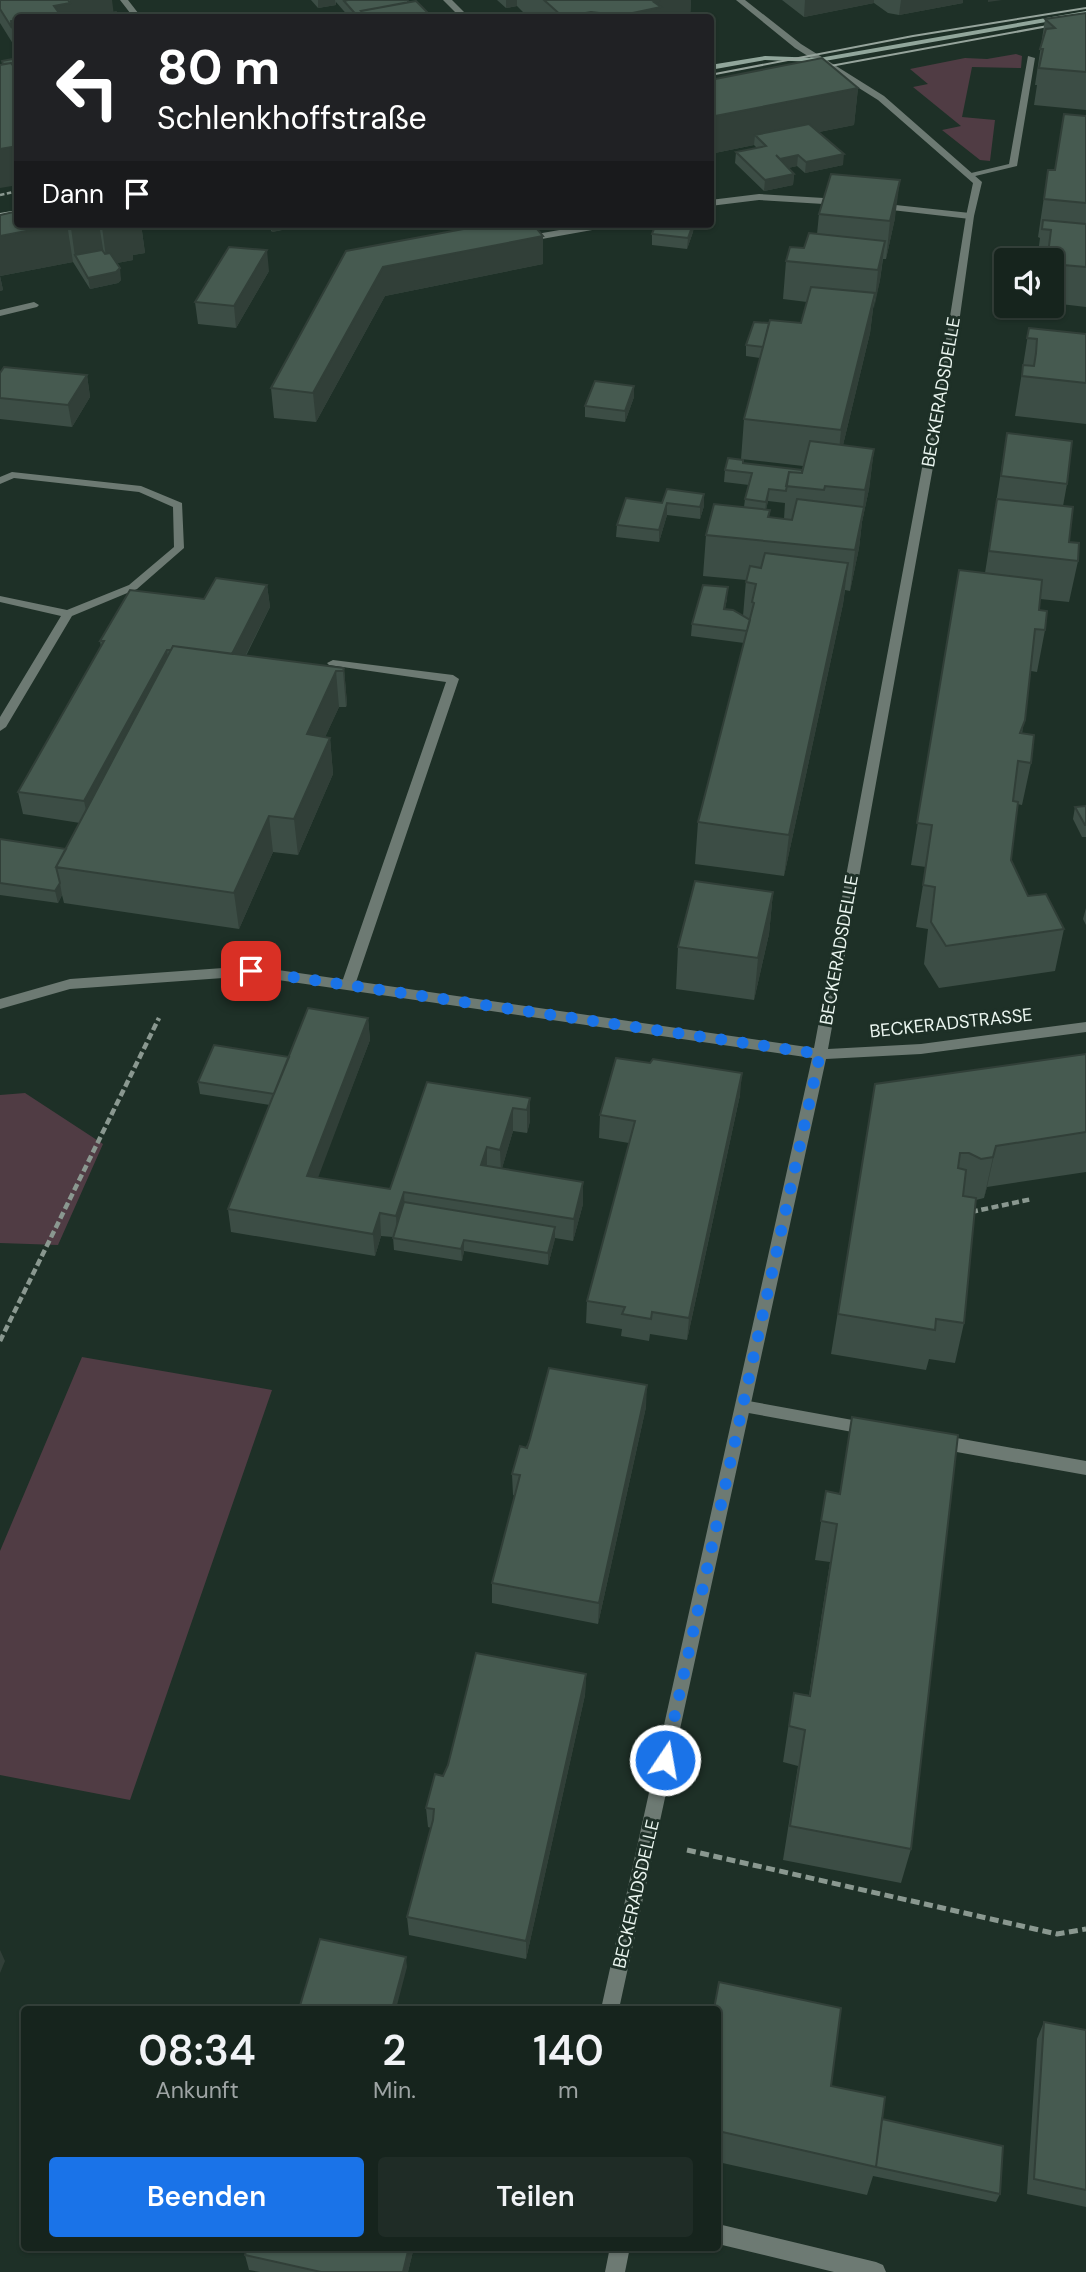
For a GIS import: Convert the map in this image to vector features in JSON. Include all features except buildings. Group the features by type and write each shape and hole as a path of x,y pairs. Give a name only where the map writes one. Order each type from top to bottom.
{"main road":[{"path":"714,67 765,58 819,60 1086,13"},
{"path":"802,71 819,60"}],"street":[{"path":"124,0 135,14"},
{"path":"447,0 462,14"},
{"path":"740,0 790,41 881,98 970,176 1013,166 1031,58"},
{"name":"BECKERADSDELLE","path":"611,2006 820,1054 954,323 970,216 978,182 970,176"},
{"path":"714,203 759,197 855,204"},
{"path":"867,205 970,216"},
{"path":"516,240 586,228"},
{"path":"0,313 34,305"},
{"path":"0,481 12,475 141,489 178,505 179,548 133,587 68,614 0,599"},
{"path":"0,727 68,614"},
{"path":"333,663 453,680 348,985"},
{"name":"BECKERADSTRASSE","path":"0,1004 70,984 251,971 820,1054 920,1049 1086,1027"},
{"path":"743,1406 880,1431"},
{"path":"921,1438 1086,1468"},
{"path":"721,2235 876,2272"},
{"path":"615,2272 619,2251"}],"path":[{"path":"0,1341 180,976"},
{"path":"967,1224 968,1213 1032,1199"},
{"path":"648,1841 1056,1934 1086,1929"}],"shaded area":[{"path":"1016,54 1022,56 1021,68 972,67 962,117 995,120 990,161 980,160 942,130 961,126 913,87 928,84 910,69 965,58 987,59"},
{"path":"25,1093 103,1144 58,1245 0,1243 0,1095"},
{"path":"82,1357 272,1390 130,1800 0,1775 0,1551"}],"tram line":[{"path":"714,74 913,36 1086,8"},
{"path":"814,69 1086,19"},
{"path":"0,214 14,212"}],"route":[{"path":"251,971 820,1054 665,1760"}]}
